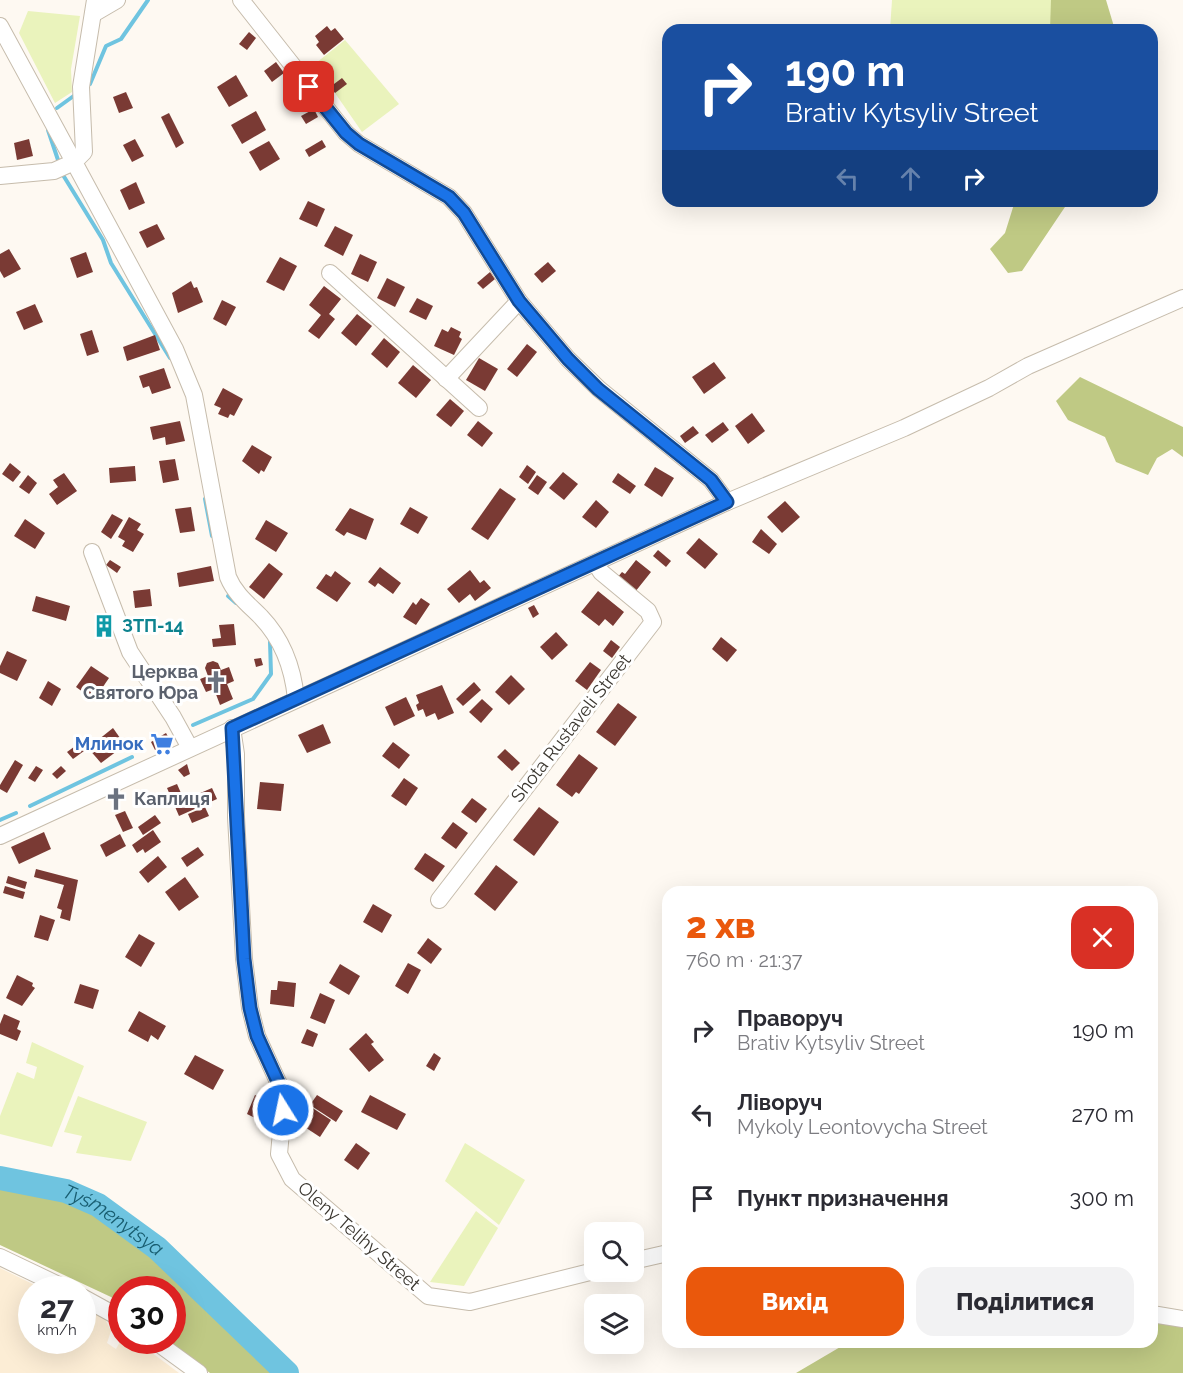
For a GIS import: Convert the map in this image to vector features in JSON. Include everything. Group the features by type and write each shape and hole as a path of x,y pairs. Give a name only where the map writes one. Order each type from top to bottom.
{"street":[{"path":"0,176 54,171 74,162 84,152 81,87 94,7 117,0"},
{"path":"241,0 346,133 359,144 449,197 464,213 519,301 568,359 598,389 711,480 727,502"},
{"path":"0,26 175,349 194,395 228,577 242,599 278,638 289,661 296,699"},
{"path":"330,273 479,408"},
{"path":"0,836 727,502 904,428 989,388 1028,366 1183,298"},
{"path":"446,379 519,301"},
{"path":"92,552 97,570 116,610 130,652 173,717 190,748"},
{"name":"Shota Rustaveli Street","path":"439,900 653,622 648,611 601,572 596,564"},
{"name":"Oleny Telihy Street","path":"232,728 244,959 250,1008 257,1036 279,1084 283,1110 279,1154 292,1179 428,1296 470,1302 584,1274"},
{"path":"644,1258 662,1254"},
{"path":"0,1257 40,1276"},
{"path":"1158,1315 1183,1319"},
{"path":"173,1354 199,1373"}],"shaded area":[{"path":"0,1268 18,1277 18,1354 96,1354 96,1314 105,1319 108,1325 108,1354 153,1354 179,1373 0,1373"}],"green space":[{"path":"892,0 1054,0 1054,24 890,24"},
{"path":"1051,0 1106,0 1113,24 1050,24"},
{"path":"28,11 80,16 71,69 72,92 55,103 19,33"},
{"path":"345,40 399,104 362,132 335,93 311,67"},
{"path":"1013,207 1065,207 1022,271 1008,273 990,249 1005,233"},
{"path":"1080,377 1183,427 1183,457 1172,449 1157,458 1148,475 1116,462 1105,437 1068,420 1056,401"},
{"path":"32,1042 84,1066 52,1147 0,1134 0,1116 17,1072 34,1079 37,1067 26,1063"},
{"path":"78,1096 147,1122 131,1161 76,1153 82,1136 64,1132"},
{"path":"465,1143 525,1180 499,1225 445,1181"},
{"path":"0,1187 64,1199 95,1212 150,1254 173,1276 108,1276 108,1296 96,1290 96,1276 66,1276 0,1245"},
{"path":"476,1211 498,1228 464,1286 430,1282"},
{"path":"186,1288 277,1373 210,1373 185,1354"},
{"path":"1158,1320 1183,1325 1183,1373 796,1373 838,1348 1158,1348"}],"building":[{"path":"327,26 331,31 335,28 344,39 324,55 316,45 319,42 315,36"},
{"path":"249,32 256,38 247,50 239,44"},
{"path":"276,62 284,73 272,82 264,71"},
{"path":"236,75 248,96 229,107 217,87"},
{"path":"342,78 347,84 335,93 330,87"},
{"path":"126,92 133,108 119,113 113,97"},
{"path":"314,109 318,117 306,124 301,116"},
{"path":"256,111 266,130 242,144 231,125"},
{"path":"169,113 184,143 176,148 161,117"},
{"path":"29,139 33,156 17,160 14,143"},
{"path":"135,139 144,156 132,162 123,145"},
{"path":"322,140 326,147 309,157 305,150"},
{"path":"269,141 280,159 260,171 249,152"},
{"path":"136,182 145,203 129,210 120,190"},
{"path":"308,201 325,209 317,227 299,219"},
{"path":"157,224 165,239 147,248 139,232"},
{"path":"335,226 353,235 343,256 324,246"},
{"path":"9,249 21,269 4,278 0,271 0,254"},
{"path":"86,252 93,272 77,278 70,258"},
{"path":"360,254 377,262 368,282 351,274"},
{"path":"280,257 297,266 284,291 266,282"},
{"path":"548,262 556,271 542,283 534,274"},
{"path":"490,272 495,279 483,289 477,283"},
{"path":"387,278 405,287 395,307 377,298"},
{"path":"191,281 194,288 197,287 203,302 178,313 172,293"},
{"path":"324,286 341,299 329,314 335,319 319,339 308,331 321,315 309,305"},
{"path":"417,298 433,306 426,320 409,312"},
{"path":"222,300 236,307 226,326 213,319"},
{"path":"35,304 43,322 24,330 16,312"},
{"path":"357,314 372,326 356,346 341,333"},
{"path":"451,327 461,332 459,337 462,339 454,355 434,346 442,329 448,332"},
{"path":"92,330 99,352 87,356 80,334"},
{"path":"155,335 160,350 127,361 123,347"},
{"path":"384,338 400,352 387,368 371,354"},
{"path":"527,344 537,352 517,377 507,369"},
{"path":"479,358 498,369 485,391 466,380"},
{"path":"714,362 726,378 704,394 692,377"},
{"path":"413,365 431,380 416,398 398,383"},
{"path":"164,368 171,388 152,394 149,386 143,388 139,376"},
{"path":"223,388 243,399 234,416 230,414 228,418 218,414 221,408 214,405"},
{"path":"450,399 464,411 451,427 436,415"},
{"path":"752,413 765,431 748,444 735,426"},
{"path":"180,421 185,441 166,445 165,437 153,440 150,427"},
{"path":"478,421 493,433 482,447 467,435"},
{"path":"723,422 729,430 712,443 705,435"},
{"path":"693,426 699,433 685,443 680,436"},
{"path":"252,445 272,457 264,472 261,470 259,474 242,461"},
{"path":"175,459 179,480 163,483 159,461"},
{"path":"10,463 21,472 13,482 2,474"},
{"path":"527,465 536,472 528,484 519,477"},
{"path":"135,466 136,481 110,483 109,468"},
{"path":"655,467 674,478 662,497 644,485"},
{"path":"563,472 578,484 564,500 549,488"},
{"path":"64,473 77,491 57,505 49,494 58,487 53,480"},
{"path":"618,473 636,486 630,494 612,482"},
{"path":"28,475 37,483 29,494 19,487"},
{"path":"537,475 547,482 538,495 528,488"},
{"path":"500,488 516,499 488,540 471,529"},
{"path":"596,500 609,512 596,528 582,517"},
{"path":"785,501 800,517 782,533 767,517"},
{"path":"191,507 195,531 180,533 175,509"},
{"path":"410,507 428,517 418,534 400,524"},
{"path":"350,508 374,519 366,540 347,532 344,536 335,530"},
{"path":"112,514 123,520 111,539 101,532"},
{"path":"129,517 141,524 137,530 144,534 133,552 122,546 125,541 118,537"},
{"path":"25,519 45,533 35,549 14,536"},
{"path":"266,520 288,533 276,552 255,539"},
{"path":"761,529 777,544 769,554 752,542"},
{"path":"699,538 718,554 705,569 686,553"},
{"path":"658,550 671,561 666,567 653,556"},
{"path":"110,560 121,567 117,573 106,565"},
{"path":"636,560 651,572 635,592 617,578 622,572 625,574"},
{"path":"269,563 283,574 264,599 249,587"},
{"path":"211,566 214,581 179,587 177,573"},
{"path":"380,567 401,583 393,594 378,583 375,587 368,582"},
{"path":"470,570 480,583 484,580 491,588 475,601 470,594 459,603 447,589"},
{"path":"335,571 351,583 337,602 316,588 326,574 331,577"},
{"path":"150,589 152,606 135,608 133,591"},
{"path":"598,591 624,612 613,626 605,619 599,626 581,612"},
{"path":"36,596 70,606 66,621 32,611"},
{"path":"421,598 430,604 416,625 403,617 413,602 416,605"},
{"path":"534,605 539,614 533,618 528,608"},
{"name":"ЗТП-14","path":"105,621 110,627 104,632 99,626"},
{"path":"234,624 236,645 213,647 212,639 221,638 219,625"},
{"path":"556,632 568,645 552,660 540,647"},
{"path":"721,637 737,650 727,662 712,649"},
{"path":"611,640 620,647 612,658 603,651"},
{"path":"7,651 27,660 17,681 0,673 0,666"},
{"path":"261,658 263,665 256,667 254,659"},
{"name":"Церква Святого Юра","path":"213,661 218,663 221,670 229,667 234,681 227,684 233,699 220,705 214,689 206,692 200,679 208,676 205,668 207,663"},
{"path":"590,662 601,670 587,690 575,681"},
{"path":"91,666 109,678 94,700 76,687"},
{"path":"511,675 525,689 509,705 495,692"},
{"path":"48,681 61,689 52,706 39,698"},
{"path":"474,682 481,690 463,706 456,699"},
{"path":"442,685 454,713 438,720 435,713 426,717 423,709 418,711 416,705 419,703 416,695"},
{"path":"406,697 415,716 394,726 385,707"},
{"path":"482,699 493,709 481,723 469,712"},
{"path":"618,703 637,717 615,746 596,732"},
{"path":"323,724 331,743 307,753 298,735"},
{"path":"113,728 125,745 101,763 88,748"},
{"path":"166,733 171,742 155,750 151,742"},
{"path":"393,742 410,755 399,769 382,756"},
{"path":"78,744 84,751 73,759 67,752"},
{"path":"505,749 520,763 512,771 497,757"},
{"path":"579,754 598,768 579,794 576,792 572,797 556,785"},
{"path":"15,760 23,765 7,793 0,789 0,785"},
{"path":"187,764 190,774 184,777 178,770"},
{"path":"36,766 43,770 35,782 28,778"},
{"path":"61,766 66,771 57,779 52,774"},
{"path":"404,778 418,788 406,806 391,796"},
{"path":"260,782 284,784 281,811 257,809"},
{"path":"177,784 184,800 212,788 217,799 179,816 167,788"},
{"path":"472,798 487,809 476,823 461,812"},
{"path":"205,807 209,816 192,823 188,814"},
{"path":"539,807 559,822 534,856 513,840"},
{"path":"125,811 133,828 123,832 115,815"},
{"path":"155,815 161,823 143,835 138,827"},
{"path":"453,822 468,833 456,849 441,838"},
{"path":"153,830 161,842 145,853 143,849 137,853 132,845"},
{"path":"44,832 51,849 19,864 11,847"},
{"path":"120,834 126,846 106,857 100,845"},
{"path":"198,847 204,855 187,867 181,858"},
{"path":"425,853 445,866 433,882 414,869"},
{"path":"158,856 167,867 148,883 139,872"},
{"path":"496,865 518,882 495,911 474,894"},
{"path":"36,869 78,880 70,921 60,918 62,910 57,908 64,885 34,877"},
{"path":"8,876 27,882 25,889 6,883"},
{"path":"185,877 199,897 179,911 165,892"},
{"path":"5,886 25,892 23,899 3,893"},
{"path":"373,904 392,915 382,933 363,922"},
{"path":"40,915 55,920 48,941 34,937"},
{"path":"139,934 155,943 141,967 125,957"},
{"path":"428,938 442,949 431,964 417,953"},
{"path":"408,963 421,970 408,994 395,986"},
{"path":"340,964 360,976 349,995 329,983"},
{"path":"17,975 33,983 32,986 35,988 22,1006 6,998"},
{"path":"278,981 296,983 294,1007 270,1004 271,990 277,990"},
{"path":"80,984 99,990 93,1009 74,1003"},
{"path":"320,993 335,1000 325,1024 310,1018"},
{"path":"139,1011 166,1026 158,1040 151,1035 148,1042 128,1031"},
{"path":"4,1014 20,1021 17,1029 21,1031 17,1041 0,1034 0,1024"},
{"path":"307,1029 318,1034 313,1047 301,1043"},
{"path":"366,1033 374,1042 371,1044 384,1060 369,1072 349,1049"},
{"path":"434,1053 441,1058 434,1071 426,1066"},
{"path":"195,1055 224,1070 213,1090 184,1074"},
{"path":"255,1095 267,1101 259,1120 247,1114"},
{"path":"317,1095 343,1111 336,1122 310,1105"},
{"path":"370,1095 406,1114 397,1130 361,1112"},
{"path":"311,1107 331,1120 320,1137 300,1124"},
{"path":"356,1143 370,1153 358,1170 344,1160"}],"waterway":[{"path":"90,84 106,46 121,39 148,0"},
{"path":"57,108 75,95"},
{"path":"48,130 58,160"},
{"path":"63,175 103,240 111,263 170,358"},
{"path":"205,499 212,536"},
{"path":"228,596 236,603"},
{"path":"193,725 253,699 271,674 270,642"},
{"path":"30,806 132,757"},
{"path":"0,820 16,813"},
{"name":"Tyśmenytsya","path":"0,1178 66,1191 98,1205 157,1248 287,1373"}],"place":[{"name":"ЗТП-14","path":"104,626"},
{"name":"Церква Святого Юра","path":"216,682"},
{"name":"Млинок","path":"162,744"},
{"name":"Каплиця","path":"116,799"}],"route":[{"path":"283,1110 279,1084 257,1036 250,1008 244,959 236,817 236,754 232,728 596,564 727,502 711,480 598,389 568,359 519,301 464,213 449,197 359,144 346,133 309,87"}]}
